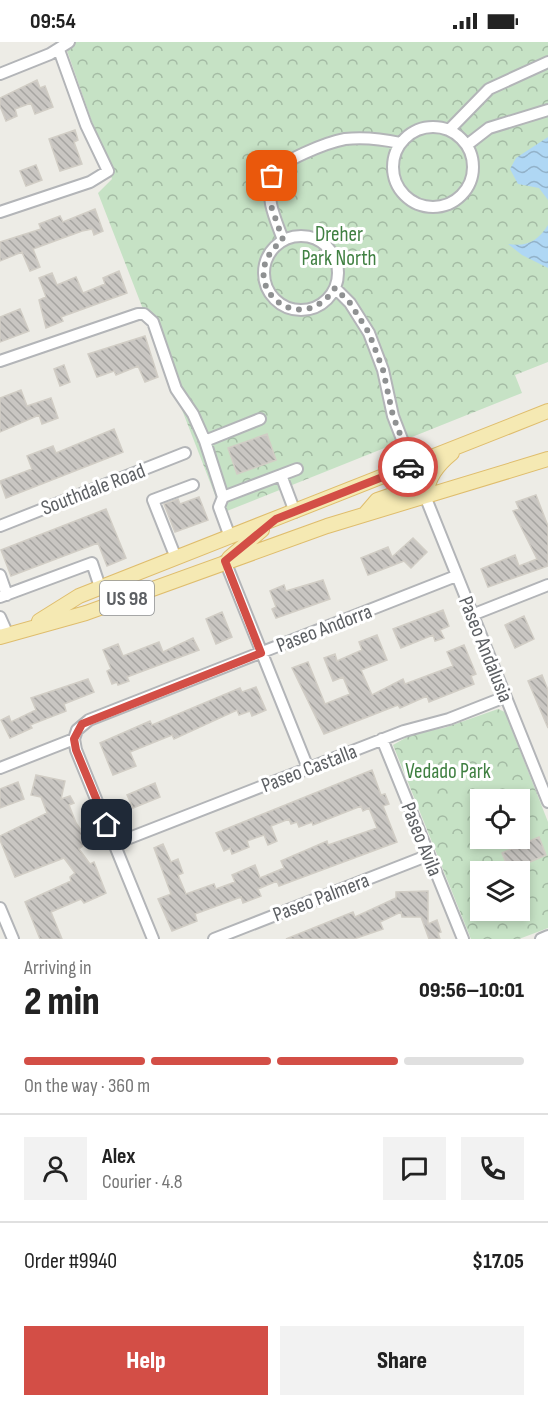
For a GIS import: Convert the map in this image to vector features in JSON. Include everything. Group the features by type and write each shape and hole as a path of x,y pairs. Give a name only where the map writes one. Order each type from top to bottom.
{"main road":[{"name":"US 98","path":"27,628 78,596 548,411"},
{"path":"424,496 428,479 440,463 462,444"},
{"name":"US 98","path":"4,636 86,613 225,561 365,514 548,459"},
{"path":"365,514 377,500 409,489 415,479 412,465"},
{"path":"225,561 276,519"}],"street":[{"path":"0,74 59,50 69,42"},
{"path":"0,212 90,182 108,171 86,125 59,50"},
{"path":"450,129 489,89 548,62"},
{"path":"467,146 489,128 548,110"},
{"path":"422,128 450,129 467,146 472,158 473,170 470,183 463,194 452,202 439,206 426,206 408,197 395,182 393,162 400,143 422,128"},
{"path":"283,240 270,203 272,176 282,163 343,140 381,139 400,143"},
{"path":"306,236 327,245 338,265 335,288 328,299 306,310 293,309 273,298 264,278 264,267 267,256 283,240 306,236"},
{"path":"335,288 350,303 369,333 383,370 393,416 412,465"},
{"path":"0,361 138,314 144,314 153,322 176,389 193,414 205,441 223,497 219,507 230,537"},
{"path":"205,441 260,419"},
{"name":"Southdale Road","path":"1,524 185,453"},
{"path":"223,497 297,469"},
{"path":"281,475 295,512"},
{"path":"176,558 153,500 193,485"},
{"name":"Paseo Andalusia","path":"424,496 548,802"},
{"path":"225,561 308,768"},
{"path":"0,574 4,596 92,563 100,587"},
{"name":"Paseo Andorra","path":"0,768 74,739 78,730 89,720 456,576"},
{"path":"472,615 548,585"},
{"path":"0,617 4,636"},
{"name":"Paseo Castalla","path":"114,844 382,740 448,719 505,697"},
{"path":"74,739 76,750 153,939"},
{"name":"Paseo Avila","path":"382,740 463,939"},
{"name":"Paseo Palmera","path":"214,939 429,855"},
{"path":"0,908 13,939"},
{"path":"542,939 548,936"}],"green space":[{"name":"Dreher Park North","path":"64,42 548,42 548,362 515,375 522,393 222,513 98,193 112,179"},
{"name":"Vedado Park","path":"498,709 505,712 548,822 548,928 519,939 471,939 393,745 414,733 444,728"}],"water":[{"path":"548,137 548,200 539,188 518,184 510,169 516,158"},
{"path":"548,225 548,268 522,255 508,244 521,245 531,242"}],"building":[{"path":"37,80 40,88 45,86 53,107 35,114 31,103 15,109 17,116 6,121 0,106 0,98"},
{"path":"75,130 78,140 74,142 82,164 60,171 49,139"},
{"path":"36,165 42,180 26,186 20,171"},
{"path":"95,209 103,231 94,235 92,229 82,231 33,249 40,267 30,271 22,252 0,261 0,242 41,229 39,224 60,216 63,222"},
{"path":"119,271 127,293 61,317 63,321 46,328 39,300 46,297 39,278 52,273 57,285 76,277 83,293 105,284 103,278"},
{"path":"20,309 29,331 0,342 0,317"},
{"path":"145,336 158,377 145,382 138,366 116,375 114,371 97,377 88,354"},
{"path":"64,365 70,382 60,386 54,369"},
{"path":"21,390 27,406 51,398 58,418 42,424 39,415 0,432 0,398"},
{"path":"114,429 123,452 6,498 0,481 32,469 27,456 53,446 56,453"},
{"path":"267,434 276,460 237,474 228,448"},
{"path":"536,495 548,526 548,566 488,587 481,569 515,555 519,566 537,559 513,511 519,509 516,502"},
{"path":"199,497 208,520 175,532 164,504 178,499 180,504"},
{"path":"106,509 126,558 107,566 98,543 11,576 1,550"},
{"path":"413,538 427,552 411,568 404,561 368,575 361,558 388,547 392,557"},
{"path":"323,580 330,599 276,618 272,609 276,607 270,591 284,585 286,591"},
{"path":"443,610 449,626 440,630 444,638 435,641 433,635 401,648 393,629"},
{"path":"222,612 232,637 216,644 206,619"},
{"path":"524,616 534,639 515,648 505,625"},
{"path":"377,635 387,660 361,670 372,695 403,679 405,684 453,666 447,652 464,645 476,674 471,676 474,684 429,702 427,696 400,708 398,705 324,734 292,668 308,662 325,704 350,694 343,677 333,681 324,658 335,654 337,661 362,650 359,642"},
{"path":"193,638 199,650 127,677 129,681 118,685 117,682 112,684 107,671 111,669 103,650 118,644 123,656 159,642 163,652"},
{"path":"542,675 548,690 548,728 528,681"},
{"path":"88,679 94,692 64,704 66,711 30,725 32,728 10,738 1,720 9,716 11,722 36,710 31,698"},
{"path":"256,687 266,710 252,716 250,711 239,715 237,710 174,739 172,735 130,752 136,766 113,775 100,743 150,721 152,725 240,688 242,692"},
{"path":"372,770 381,795 385,794 389,804 383,806 397,842 279,886 277,881 258,889 261,896 243,903 241,897 195,914 197,921 172,931 158,899 171,894 154,848 163,844 171,862 178,859 183,873 178,875 186,894 214,884 216,889 235,882 232,875 255,865 260,878 284,868 281,861 327,841 328,845 377,828 369,808 363,811 361,806 313,825 312,822 299,827 297,822 291,824 289,819 271,826 277,841 268,845 264,835 247,841 249,847 232,854 230,848 224,851 216,833"},
{"path":"36,775 65,781 61,799 70,796 74,803 69,805 76,823 89,841 79,849 90,864 94,862 106,893 84,903 81,899 51,912 62,939 40,939 25,902 71,881 70,877 75,873 64,858 15,877 0,840 0,836 47,813 41,797 31,795"},
{"path":"18,782 24,799 0,808 0,789"},
{"path":"155,783 160,797 133,808 127,795"},
{"path":"539,837 546,855 530,862 505,861 502,853 511,849 530,849 530,841"},
{"path":"428,891 428,924 437,920 441,932 438,933 440,939 429,939 421,917 402,917 401,912 380,922 383,929 354,939 286,939 353,912 355,917 396,898 396,892"}],"way so far":[{"path":"272,176 270,203 283,240 267,256 264,267 267,289 282,306 293,309 306,310 318,306 328,299 335,288 350,303 369,333 383,370 393,416 412,465 408,467"}],"route":[{"path":"107,825 76,750 74,739 82,724 261,653 225,561 276,519 408,467"}]}
